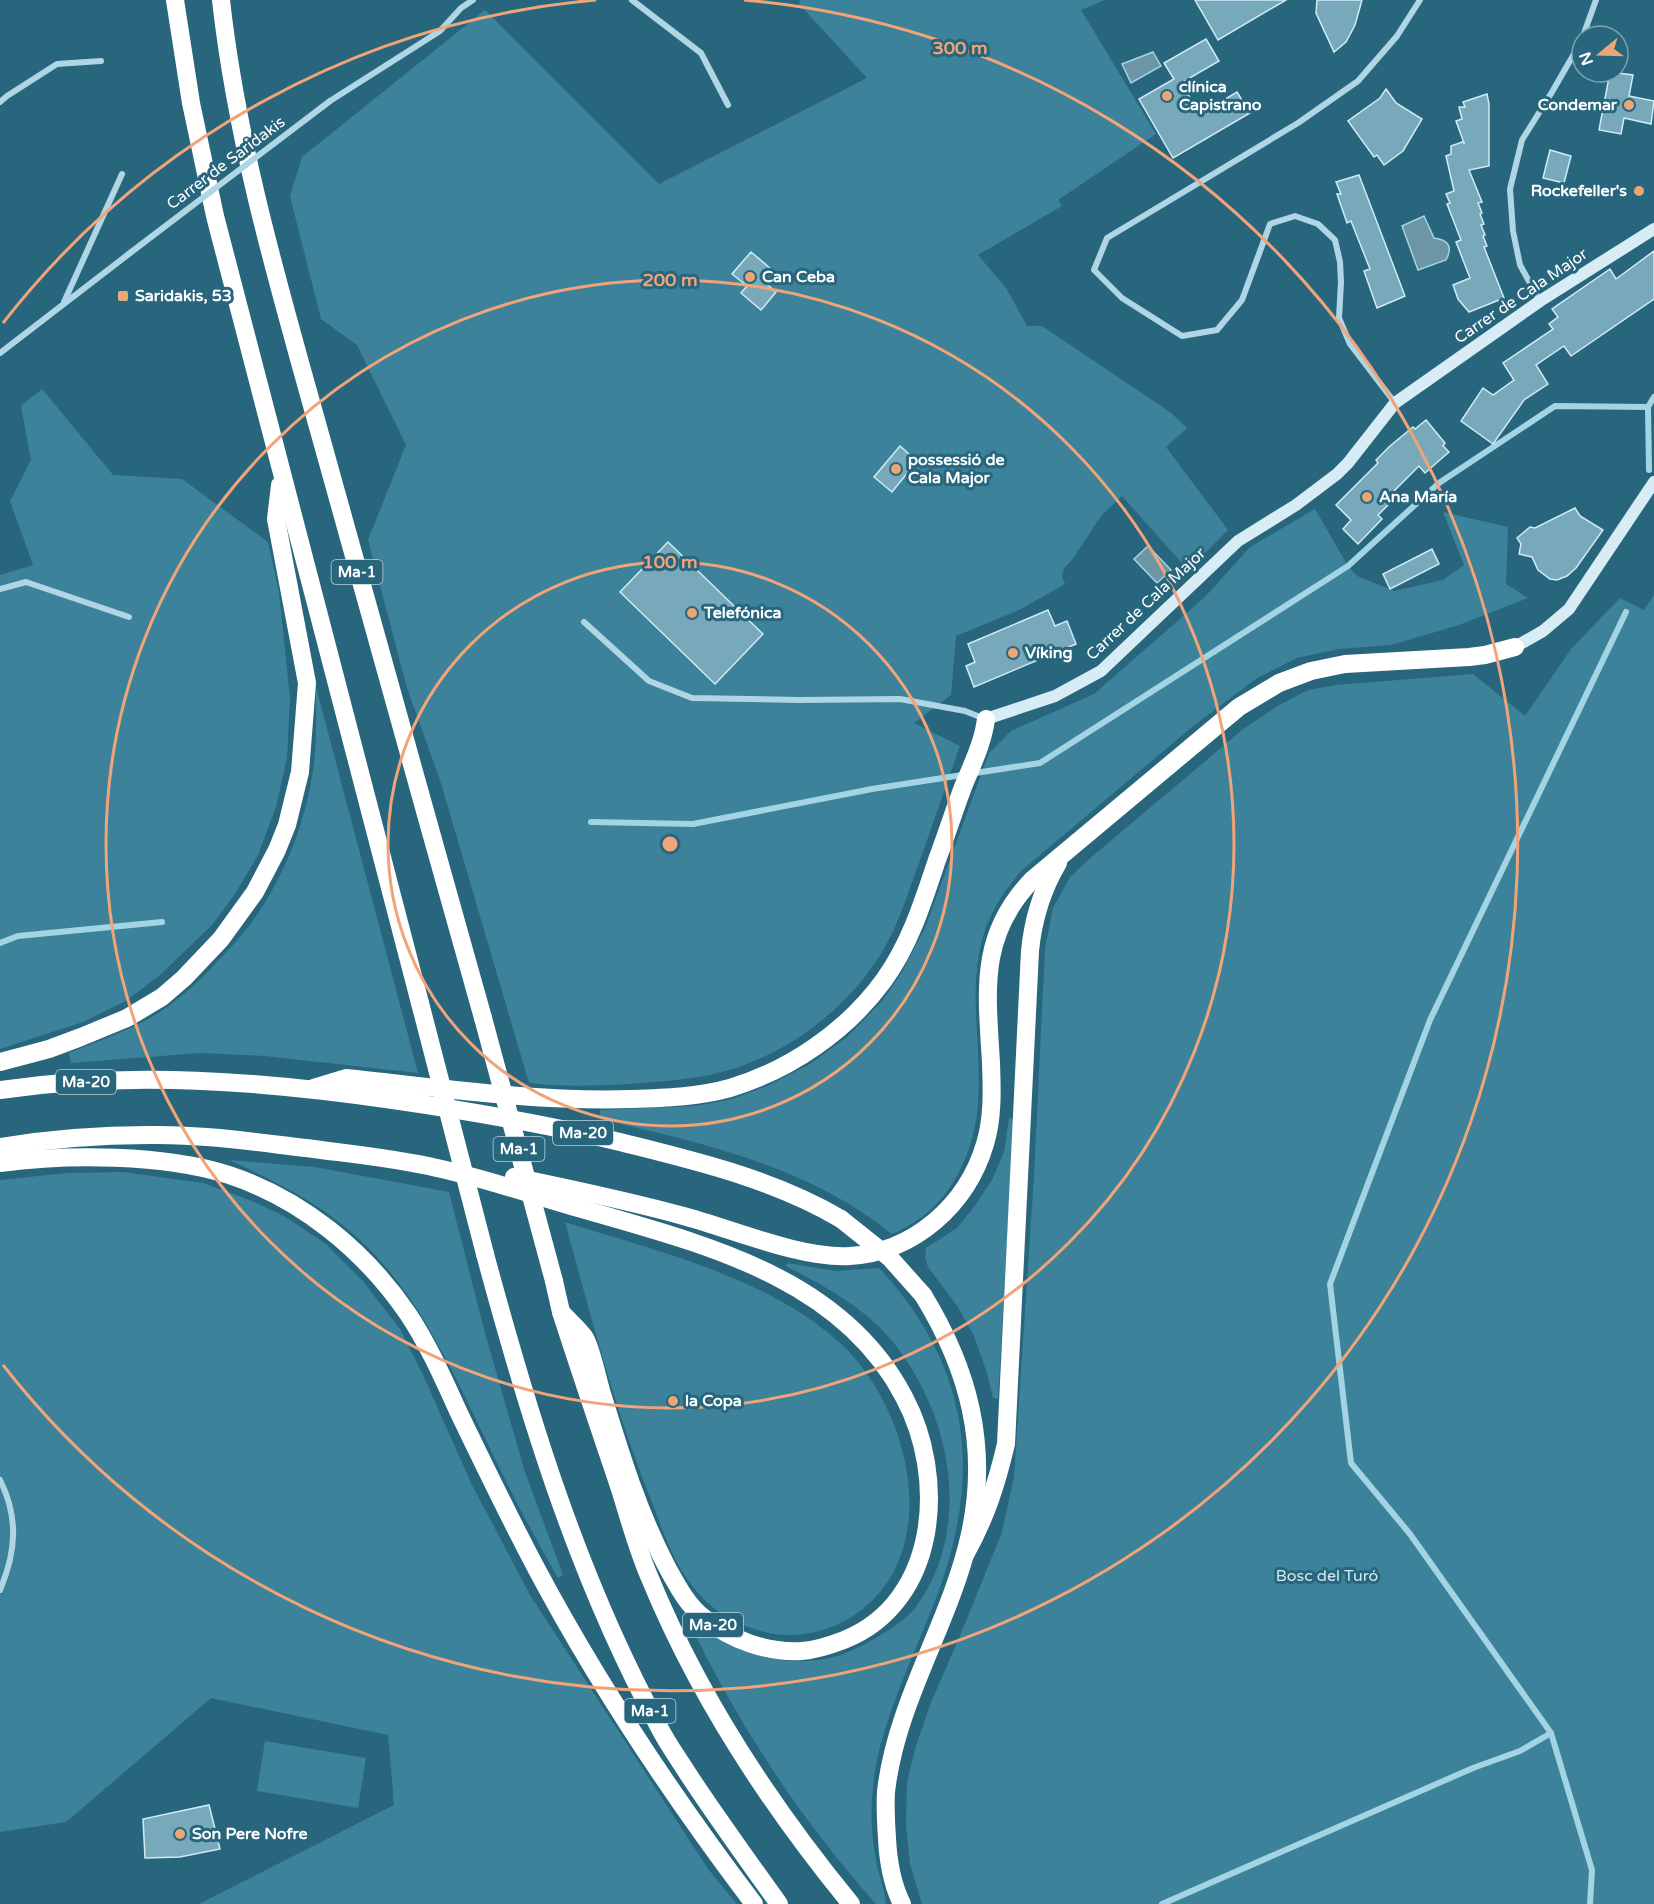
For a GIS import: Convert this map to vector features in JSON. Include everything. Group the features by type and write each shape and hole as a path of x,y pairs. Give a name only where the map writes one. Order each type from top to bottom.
{"highway":[{"name":"Ma-1","path":"176,0 183,59 200,149 229,273 485,1254 535,1432 574,1542 612,1632 659,1729 719,1822 779,1904"},
{"name":"Ma-1","path":"221,0 242,127 278,278 372,627 483,1018 561,1312 648,1574 668,1620 696,1676 743,1757 800,1840 852,1904"},
{"path":"0,1062 49,1049 89,1034 127,1017 162,997 184,978 221,939 255,892 277,850 287,825 300,772 307,683 276,519 281,475"},
{"path":"441,1169 479,1169 622,1200 829,1256 864,1254 885,1249 913,1237 947,1210 970,1179 979,1159 988,1131 992,1103 988,986 995,939 1004,916 1021,891 1032,880 1239,707 1279,683 1311,671 1345,664 1469,657 1515,647"},
{"path":"313,1088 346,1078 557,1100 620,1100 705,1093 729,1088 755,1079 800,1056 837,1031 883,981 903,950 984,736 986,719"},
{"path":"965,1555 982,1524 996,1487 1006,1444 1030,951 1041,900 1050,876 1062,855"},
{"name":"Ma-20","path":"0,1090 62,1083 172,1079 235,1081 313,1088 484,1113 660,1152 759,1181 800,1197 841,1219 890,1258 923,1295 940,1323 959,1366 965,1381 975,1429 978,1460 972,1524 965,1555 952,1596 897,1738 886,1794 887,1847 891,1872 902,1904"},
{"name":"Ma-20","path":"0,1147 48,1140 148,1135 198,1137 391,1159 441,1169 614,1218 733,1258 782,1280 808,1294 859,1334 889,1371 906,1399 922,1445 929,1487 927,1530 911,1579 892,1607 878,1621 858,1634 824,1647 802,1651 757,1646 733,1637 705,1620 678,1587 651,1536 627,1473 585,1338 561,1312"},
{"path":"0,1163 64,1158 124,1159 206,1169 252,1184 306,1213 357,1253 390,1289 417,1329 503,1505 572,1635 630,1729 700,1833 754,1904"}],"street":[{"name":"Carrer de Saridakis","path":"0,353 330,102 440,31 461,8 473,0"},
{"path":"632,0 701,53 728,105"},
{"path":"1395,403 1350,344 1339,318 1340,262 1335,240 1318,224 1295,216 1270,224 1242,300 1217,330 1182,336 1122,298 1094,270 1107,238 1298,123 1358,81 1397,36 1420,0"},
{"path":"1588,24 1596,0"},
{"path":"0,102 57,64 101,61"},
{"path":"1540,301 1520,265 1513,231 1510,189 1521,140 1570,61"},
{"path":"64,303 122,174"},
{"name":"Carrer de Cala Major","path":"986,719 1055,696 1101,671 1238,541 1296,505 1337,474 1395,403 1540,301 1654,229"},
{"path":"1515,647 1558,620 1569,609 1654,482"},
{"path":"0,590 26,582 129,617"},
{"path":"584,622 649,681 692,698 900,699 965,711 986,719"},
{"path":"0,1480 12,1514 13,1551 0,1590"}],"green space":[{"path":"800,0 1105,0 1081,10 1156,134 1058,200 1062,206 978,255 1006,288 1027,326 1042,326 1170,412 1187,428 1166,447 1228,530 1188,570 1122,496 1101,516 1072,560 1064,568 1062,576 1065,584 1019,610 956,636 951,695 914,723 960,746 910,889 892,933 866,976 829,1015 785,1046 736,1068 710,1075 616,1085 566,1086 529,1083 440,780 407,688 368,540 406,445 357,345 321,319 290,196 302,157 485,10 659,184 867,78 799,4"},
{"path":"42,389 113,475 182,479 268,542 279,592 290,698 287,758 276,807 258,855 235,894 212,925 160,975 126,1001 83,1022 0,1049 0,575 33,565 10,501 31,460 21,406"},
{"path":"1315,509 1348,566 1357,576 1394,591 1443,580 1464,565 1443,512 1508,527 1506,584 1528,598 1459,625 1391,645 1339,649 1297,658 1257,678 1192,727 1021,871 991,916 984,933 978,963 976,992 979,1082 972,1141 954,1181 940,1200 923,1216 892,1234 859,1210 825,1190 789,1174 715,1148 600,1119 600,1110 696,1106 732,1099 769,1085 810,1064 847,1037 882,1001 902,972 925,928 989,753 1011,731 1094,694 1205,597 1250,547"},
{"name":"Bosc del Turó","path":"1654,595 1654,1904 922,1904 910,1864 906,1825 907,1783 915,1749 930,1705 1002,1532 1014,1477 1034,1176 1045,948 1053,908 1070,877 1242,730 1279,705 1308,690 1336,685 1473,674 1525,716 1571,649 1620,598 1644,610"},
{"path":"316,687 418,1073 265,1056 200,1053 71,1063 69,1053 139,1024 175,1001 215,964 260,910 289,856 303,817 315,755"},
{"path":"1009,1118 1014,1119 998,1399 993,1398 974,1336 958,1307 928,1267 925,1258 926,1248 957,1228 992,1180 1004,1152"},
{"path":"229,1160 315,1167 449,1192 485,1333 524,1469 563,1575 558,1578 539,1544 442,1351 408,1295 388,1269 340,1223 314,1204"},
{"path":"123,1172 203,1183 252,1201 284,1216 326,1244 362,1280 400,1329 471,1483 530,1595 708,1869 737,1904 199,1904 394,1805 388,1735 211,1698 66,1822 0,1832 0,1180 66,1173"},
{"path":"565,1222 673,1256 745,1283 811,1320 840,1343 865,1371 886,1405 900,1443 908,1483 908,1522 899,1559 880,1592 850,1618 830,1628 798,1635 765,1632 738,1623 721,1613 691,1584 667,1541 627,1436"},
{"path":"787,1263 836,1271 879,1268 909,1305 933,1342 949,1381 959,1421 963,1462 960,1504 952,1548 938,1593 891,1711 874,1777 873,1842 886,1904 876,1904 848,1872 773,1771 729,1699 690,1624 695,1621 708,1632 739,1649 773,1659 808,1661 839,1655 879,1636 898,1624 915,1608 934,1576 945,1541 950,1505 948,1468 940,1431 927,1396 909,1364 887,1335 865,1314 827,1288 786,1266"},
{"path":"265,1741 366,1758 358,1808 257,1791"}],"shaded area":[{"path":"1153,52 1161,66 1131,83 1122,64"},
{"path":"1424,216 1434,238 1446,242 1449,251 1446,260 1418,270 1402,226"},
{"path":"1148,546 1171,570 1157,583 1134,559"}],"building":[{"path":"1195,0 1286,0 1218,40"},
{"path":"1317,0 1362,0 1355,25 1346,42 1334,52 1316,13"},
{"name":"clínica Capistrano","path":"1206,39 1219,61 1181,83 1200,114 1237,92 1250,113 1173,158 1139,99 1174,79 1164,63"},
{"name":"Condemar","path":"1630,75 1633,75 1629,96 1654,101 1651,124 1624,118 1621,134 1599,130 1608,84 1630,84"},
{"path":"1386,89 1396,103 1422,119 1403,151 1384,165 1377,155 1374,157 1348,121 1380,98"},
{"path":"1487,94 1489,166 1469,170 1482,202 1478,203 1484,224 1481,225 1485,235 1483,236 1487,246 1484,247 1504,298 1469,312 1458,299 1453,285 1470,278 1456,242 1461,240 1447,204 1450,203 1446,194 1454,191 1446,156 1451,154 1451,146 1464,143 1456,121 1462,119 1459,107 1465,107 1463,102"},
{"path":"1550,150 1571,156 1564,183 1543,178"},
{"path":"1359,175 1405,296 1377,308 1364,271 1370,269 1351,221 1347,223 1337,194 1341,194 1336,182"},
{"path":"1654,251 1654,299 1571,356 1564,346 1536,365 1548,384 1524,400 1493,444 1461,421 1483,388 1493,395 1514,380 1503,363 1553,329 1549,324 1558,317 1552,309 1610,269 1616,279"},
{"name":"Can Ceba","path":"751,252 771,269 762,280 776,292 761,310 741,293 747,286 732,274"},
{"name":"Ana María","path":"1426,420 1445,443 1443,446 1449,452 1425,473 1419,466 1389,496 1393,500 1378,515 1382,519 1358,544 1343,529 1351,520 1336,505 1378,463 1376,460 1390,446 1413,427 1415,429"},
{"name":"possessió de Cala Major","path":"900,446 917,461 892,492 874,477"},
{"path":"1575,508 1580,516 1603,530 1576,568 1567,576 1557,580 1550,579 1538,570 1532,557 1519,554 1521,544 1517,538 1530,527 1535,528"},
{"name":"Telefónica","path":"668,542 763,634 715,684 620,592"},
{"path":"1432,549 1439,564 1390,589 1383,574"},
{"name":"Víking","path":"1048,610 1055,626 1067,621 1076,644 974,687 966,666 975,662 968,644"},
{"name":"Son Pere Nofre","path":"209,1805 220,1849 180,1857 145,1858 143,1819"}],"waterway":[{"path":"591,822 693,824 872,789 1040,763 1348,566 1439,483 1555,406 1648,407 1654,397"},
{"path":"1648,407 1649,470"},
{"path":"1590,1904 1592,1870 1551,1733 1410,1534 1351,1463 1330,1284 1430,1020 1626,612"},
{"path":"0,943 18,936 162,922"},
{"path":"1162,1904 1473,1768 1520,1751 1551,1733"}],"place":[{"name":"clínica Capistrano","path":"1167,96"},
{"name":"Condemar","path":"1629,105"},
{"name":"Rockefeller's","path":"1639,191"},
{"name":"Can Ceba","path":"750,277"},
{"name":"Saridakis, 53","path":"123,296"},
{"name":"possessió de Cala Major","path":"896,469"},
{"name":"Ana María","path":"1367,497"},
{"name":"Telefónica","path":"692,613"},
{"name":"Víking","path":"1013,653"},
{"name":"la Copa","path":"673,1401"},
{"name":"Son Pere Nofre","path":"180,1834"}]}
